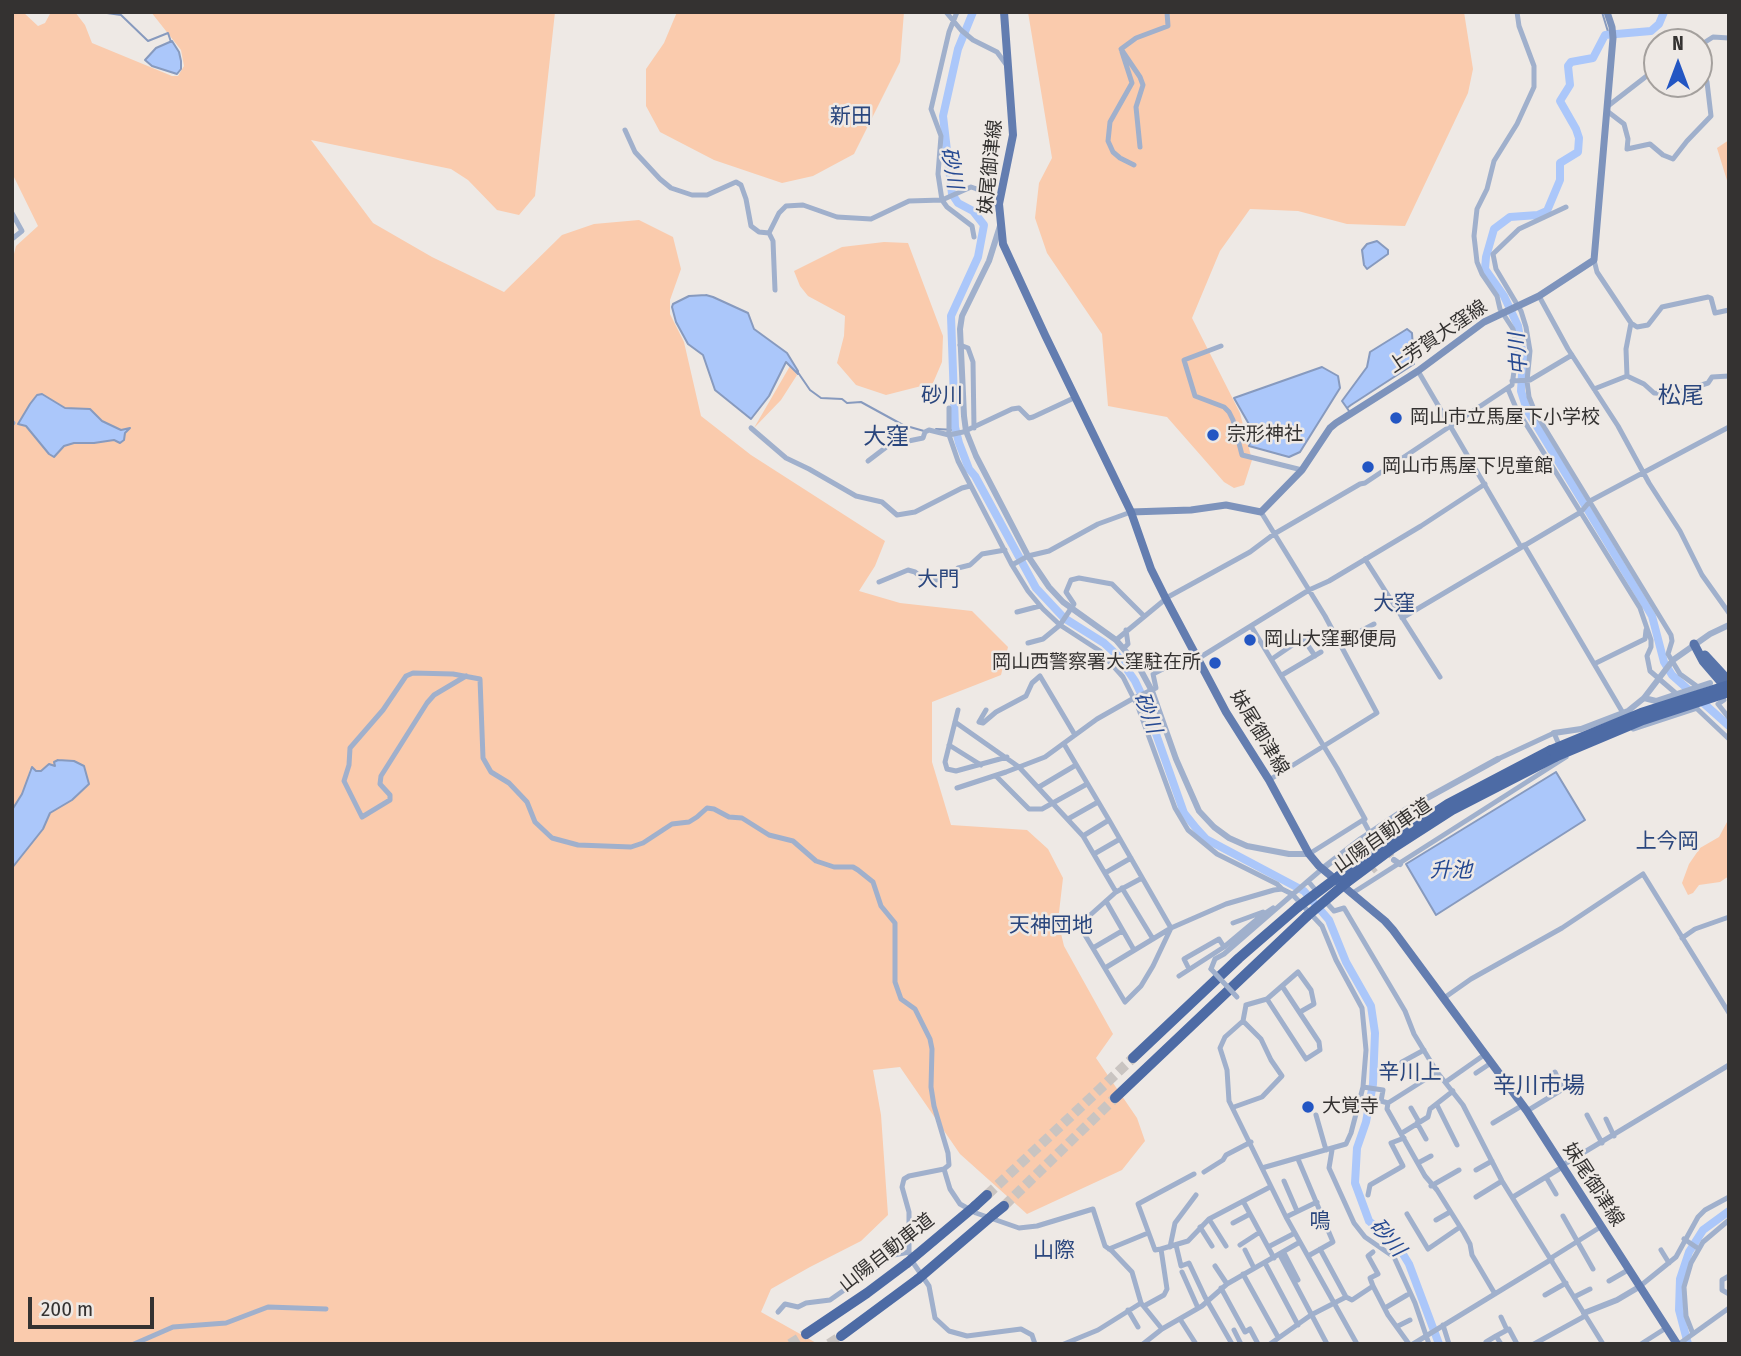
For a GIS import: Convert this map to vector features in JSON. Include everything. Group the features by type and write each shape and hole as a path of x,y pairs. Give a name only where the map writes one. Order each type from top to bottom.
{"highway":[{"path":"1694,644 1729,683"},
{"path":"1694,644 1703,661 1729,692"},
{"name":"山陽自動車道","path":"1557,755 1640,713 1729,683"},
{"name":"山陽自動車道","path":"1133,1058 1239,958 1298,907 1343,879 1448,803 1631,724 1729,692"},
{"name":"山陽自動車道","path":"1115,1098 1343,879"},
{"name":"山陽自動車道","path":"806,1334 907,1263 987,1195"},
{"name":"山陽自動車道","path":"841,1336 918,1279 1004,1206"}],"main road":[{"name":"妹尾御津線","path":"1004,12 1013,135 999,204 1003,244 1131,512 1151,569 1166,599 1226,712 1269,780 1309,854 1322,869 1385,921 1444,998 1525,1108 1678,1344"},
{"path":"1594,260 1613,35 1607,12"},
{"name":"上芳賀大窪線","path":"1261,512 1302,470 1330,428 1418,371 1472,330 1539,296 1594,260"},
{"path":"1131,512 1191,510 1226,505 1261,512"}],"street":[{"path":"946,12 967,36 997,52 1008,67"},
{"path":"957,12 931,109 941,136 938,174 943,199 947,207 972,226 974,237"},
{"path":"1121,49 1136,38 1168,26 1167,12"},
{"path":"1116,640 1166,599 1365,483 1508,389 1514,381 1517,351 1513,329 1497,296 1482,274 1477,262 1474,236 1477,209 1487,189 1494,161 1517,124 1534,87 1534,66 1519,26 1517,12"},
{"path":"1121,49 1143,85 1136,107 1140,147"},
{"path":"1121,49 1132,83 1110,122 1108,141 1113,152 1134,164"},
{"path":"1643,79 1607,108 1624,124 1628,139 1627,149 1650,144 1667,158 1673,159 1712,117 1709,98"},
{"path":"625,130 635,152 653,173 671,188 692,195 707,195 736,182 741,185 747,199 751,226 760,232 769,233"},
{"path":"769,233 779,213 791,204 803,205 837,217 871,219 909,201 943,199 974,187 988,202 999,204"},
{"path":"1566,207 1519,229 1494,251 1496,268 1517,306 1529,339 1526,381 1529,397 1535,412 1672,638 1667,651 1671,662 1697,688"},
{"path":"12,213 22,231 12,239"},
{"path":"1001,224 989,261 962,316 960,345 968,430 976,456 1027,557 1049,587 1071,610 1116,640 1133,657 1199,811 1214,827 1247,846 1289,854 1309,854 1363,820"},
{"path":"769,233 773,241 775,290"},
{"path":"1594,260 1597,272 1631,323 1640,328 1648,325 1661,307 1708,297 1711,298 1716,313 1729,310"},
{"path":"1539,296 1680,531 1702,575 1729,613"},
{"path":"1627,376 1626,349 1631,323"},
{"path":"960,345 968,348 972,362 968,430"},
{"path":"1222,346 1184,360 1195,396 1224,407 1229,412 1242,455 1302,470"},
{"path":"1514,381 1526,381 1572,355"},
{"path":"1418,371 1623,713"},
{"path":"1594,389 1627,376 1639,381 1654,393 1673,394 1708,383 1712,377 1729,376"},
{"path":"1508,389 1516,408 1640,608 1652,644 1647,656 1648,667 1729,739"},
{"path":"868,461 889,445 923,438 929,430 968,430 1019,408 1029,418 1076,397"},
{"path":"949,408 949,432 958,461 1005,550 1040,606 1109,659 1124,677 1175,808 1188,830 1217,855 1292,894 1322,926 1336,960 1362,1008 1366,1050 1363,1087 1349,1141 1343,1147 1262,1168"},
{"path":"1402,618 1581,512 1590,501 1729,427"},
{"path":"751,428 786,458 809,468 856,496 881,502 897,516 915,512 970,486"},
{"path":"957,788 1045,757 1134,697 1156,687 1153,674 1197,655 1251,626 1366,559 1485,484"},
{"path":"1013,564 1049,551 1098,524 1131,512"},
{"path":"1261,512 1340,642 1377,713 1269,780"},
{"path":"879,582 908,570 915,572 922,579 936,580 970,565 982,555 1005,550"},
{"path":"1366,559 1440,677"},
{"path":"1028,643 1043,639 1061,624 1071,610 1074,602 1066,592 1071,580 1084,578 1112,584 1144,616"},
{"path":"1017,612 1040,606"},
{"path":"1646,624 1660,618"},
{"path":"1340,642 1374,624"},
{"path":"1594,664 1644,639 1646,624"},
{"path":"1233,923 1277,906 1322,869 1416,804 1498,759 1554,733 1581,729 1623,713 1644,698 1671,662 1694,644 1729,625"},
{"path":"1251,626 1324,747 1365,819 1363,820 1374,833"},
{"path":"1124,648 1128,644 1126,630"},
{"path":"1272,659 1310,633"},
{"path":"1303,638 1315,656"},
{"path":"1282,675 1321,652"},
{"path":"466,677 434,695 427,702 381,776 380,784 390,795 390,800 362,817 344,781 350,748 383,710 406,677 413,673 453,674 480,679 481,748 487,766 520,795 529,806 535,822 552,838 578,845 631,847 643,843 671,824 689,822 707,808 730,817 742,818 769,835 793,841 816,861 834,867 853,867 873,882 881,906 895,923 895,982 901,999 918,1013 932,1049 931,1087 948,1153 949,1165 944,1169 934,1169 904,1180 902,1187 909,1212 909,1252 929,1286 935,1318 952,1333 977,1336 1016,1328 1030,1333 1035,1344"},
{"path":"986,710 979,722 983,723 996,712 1026,696 1032,683 1040,676 1075,735"},
{"path":"1644,698 1656,701 1710,683 1725,698 1718,705 1729,718"},
{"path":"1351,894 1557,755 1697,708"},
{"path":"958,710 945,762 949,771 1007,757"},
{"path":"955,722 1007,757 1054,803 1083,836 1105,873 1153,939"},
{"path":"1554,733 1557,755"},
{"path":"1064,744 1171,928"},
{"path":"949,745 981,765"},
{"path":"1039,787 1076,765"},
{"path":"996,776 1029,809 1042,809 1087,784"},
{"path":"1068,819 1098,802"},
{"path":"1083,836 1109,820"},
{"path":"1094,854 1120,839"},
{"path":"1105,873 1131,858"},
{"path":"1444,998 1484,971 1562,928 1643,874 1729,1013"},
{"path":"1142,877 1119,890 1079,926 1125,1002 1141,986 1171,928"},
{"path":"1307,882 1334,911 1345,908 1405,1012 1414,1034 1482,1138 1502,1181 1602,1344"},
{"path":"1105,968 1171,928 1226,904 1282,889"},
{"path":"1105,901 1134,950"},
{"path":"1246,1005 1211,969 1215,959 1266,919 1277,906"},
{"path":"1179,976 1224,947 1268,911"},
{"path":"1682,938 1695,929 1729,917"},
{"path":"1093,948 1122,931"},
{"path":"1189,969 1184,959 1219,939 1224,947"},
{"path":"1246,1005 1267,999 1298,972 1311,990 1314,1004 1300,1012"},
{"path":"1267,999 1306,1059 1320,1050 1319,1042 1282,986"},
{"path":"1246,1005 1243,1021 1225,1037 1220,1048 1227,1070 1229,1101 1251,1142 1270,1187 1357,1344"},
{"path":"1234,1107 1262,1097 1282,1076 1261,1039 1243,1021"},
{"path":"1402,1062 1424,1050"},
{"path":"1447,1082 1484,1055"},
{"path":"1476,1073 1491,1063"},
{"path":"1513,1197 1729,1065"},
{"path":"1437,1072 1388,1103 1387,1109 1431,1186 1437,1191 1470,1244 1472,1255 1495,1294"},
{"path":"1493,1123 1563,1089 1555,1072"},
{"path":"1363,1087 1383,1090 1381,1101 1388,1103"},
{"path":"1368,1195 1370,1185 1403,1166 1391,1143 1427,1117 1430,1109 1453,1091"},
{"path":"1437,1105 1457,1145"},
{"path":"1412,1108 1426,1139"},
{"path":"1316,1115 1329,1150 1329,1168 1354,1223 1365,1237 1394,1257 1429,1344"},
{"path":"1587,1115 1602,1143"},
{"path":"1606,1119 1614,1136"},
{"path":"1204,1172 1223,1160 1226,1155 1251,1142"},
{"path":"1418,1163 1431,1156"},
{"path":"1298,1159 1333,1242 1308,1256"},
{"path":"1476,1170 1492,1161"},
{"path":"944,1169 950,1189 960,1204 976,1213 1019,1228 1037,1226 1093,1209 1103,1241 1132,1272 1143,1304 1162,1329"},
{"path":"1431,1186 1459,1170"},
{"path":"1194,1174 1138,1204 1155,1250 1188,1241 1209,1219 1270,1187"},
{"path":"1546,1177 1556,1194"},
{"path":"1284,1181 1297,1212"},
{"path":"1476,1197 1502,1181"},
{"path":"1196,1195 1175,1223 1173,1246 1181,1266 1189,1264 1231,1344"},
{"path":"1534,1344 1639,1287 1676,1257 1684,1239 1705,1210 1729,1197"},
{"path":"1243,1201 1268,1247 1298,1280"},
{"path":"1286,1217 1317,1202"},
{"path":"1436,1220 1450,1212"},
{"path":"1233,1223 1250,1214"},
{"path":"1408,1214 1428,1249 1460,1227"},
{"path":"1563,1216 1593,1269"},
{"path":"1209,1219 1226,1246"},
{"path":"1693,1334 1686,1316 1684,1287 1691,1264 1703,1242 1729,1220"},
{"path":"1373,1252 1368,1256 1378,1274 1370,1278 1373,1286 1411,1344 1468,1312 1602,1226"},
{"path":"1200,1227 1212,1246"},
{"path":"1240,1245 1259,1232"},
{"path":"1109,1249 1148,1233"},
{"path":"1268,1247 1295,1233"},
{"path":"1684,1239 1699,1249"},
{"path":"1143,1344 1162,1329 1198,1308 1224,1286 1300,1242"},
{"path":"1064,1344 1098,1330 1128,1310 1164,1295 1167,1289 1161,1249"},
{"path":"1320,1249 1346,1297 1352,1300 1373,1286"},
{"path":"1245,1250 1254,1268"},
{"path":"1661,1250 1669,1263"},
{"path":"778,1312 785,1304 798,1307 806,1303 830,1300 894,1255 909,1252"},
{"path":"1279,1256 1327,1344"},
{"path":"1265,1263 1298,1325"},
{"path":"1215,1266 1245,1332 1250,1329 1258,1344"},
{"path":"1609,1281 1628,1269"},
{"path":"1182,1272 1198,1308"},
{"path":"1243,1274 1278,1337"},
{"path":"1729,1276 1722,1280 1723,1290 1729,1294"},
{"path":"1545,1295 1566,1283"},
{"path":"1574,1297 1590,1289"},
{"path":"1385,1308 1407,1295"},
{"path":"1270,1344 1311,1315 1346,1297"},
{"path":"134,1344 173,1327 226,1323 268,1307 326,1309"},
{"path":"1678,1344 1729,1308"},
{"path":"1128,1310 1138,1327"},
{"path":"1468,1312 1472,1321"},
{"path":"1501,1317 1517,1344"},
{"path":"1180,1319 1196,1344"},
{"path":"1398,1326 1410,1320"},
{"path":"1442,1326 1449,1344"},
{"path":"1641,1344 1666,1328"},
{"path":"1234,1330 1241,1344"},
{"path":"1486,1342 1507,1330"},
{"path":"977,1336 979,1344"},
{"path":"1496,1336 1501,1344"},
{"path":"1652,1336 1657,1344"}],"shaded area":[{"path":"12,12 23,12 38,26 45,23 51,12 75,12 85,25 92,43 172,76 178,76 184,66 181,50 151,12 555,12 535,196 519,215 497,210 468,180 451,169 311,140 373,223 432,257 504,292 562,235 594,224 639,220 673,237 681,269 670,300 670,314 684,342 701,416 751,455 885,541 875,566 859,591 900,603 972,611 1008,647 1001,675 932,702 932,762 951,825 1027,830 1048,849 1063,878 1058,921 1064,946 1113,1034 1096,1058 1137,1118 1145,1141 1122,1170 1027,1214 960,1154 900,1067 873,1070 881,1115 888,1215 861,1241 771,1289 761,1312 818,1344 12,1344 12,868 35,839 50,813 72,800 89,785 84,766 69,760 55,761 55,766 41,771 30,769 25,788 12,810 12,262 16,246 38,226 12,173","holes":["42,394 65,408 90,409 101,421 121,430 129,430 117,442 110,440 74,443 64,446 54,457 26,426 19,423 30,404"]},
{"path":"677,12 904,12 900,62 854,154 813,176 782,183 714,160 660,132 646,106 646,69 664,43"},
{"path":"1028,12 1464,12 1473,69 1468,93 1405,226 1347,224 1298,211 1250,209 1220,251 1192,318 1240,413 1252,460 1244,485 1234,488 1224,482 1167,417 1108,406 1102,334 1047,253 1035,218 1039,183 1052,158"},
{"path":"1729,140 1729,187 1717,148"},
{"path":"884,242 908,243 943,336 942,362 933,383 886,395 856,385 837,363 844,336 845,316 808,296 794,271 842,247"},
{"path":"790,366 797,375 781,400 754,428"},
{"path":"1727,822 1729,876 1720,882 1699,885 1688,895 1682,883 1689,864 1700,848 1719,837"}],"water":[{"path":"172,41 181,61 181,69 177,74 152,66 145,60 156,48"},
{"path":"1377,241 1388,250 1388,254 1367,269 1362,250 1367,244"},
{"path":"706,295 748,313 754,329 787,353 798,371 798,374 786,362 769,396 751,419 715,390 703,355 688,344 676,322 673,304 689,296"},
{"path":"1407,329 1412,333 1414,364 1351,405 1347,408 1349,411 1342,401 1367,367 1370,352"},
{"path":"1322,367 1338,376 1340,388 1300,452 1289,457 1249,446 1252,436 1250,426 1234,398"},
{"path":"42,394 65,408 90,409 102,421 121,430 130,428 120,443 114,440 74,443 64,446 54,457 26,426 18,424 37,395"},
{"path":"74,761 84,766 89,784 72,800 50,813 43,829 12,868 12,810 22,794 32,767 41,771 49,764 55,766 54,762"},
{"name":"升池","path":"1556,772 1585,820 1436,915 1406,864"}],"waterway":[{"path":"100,12 121,15 148,41 168,33 171,42"},
{"name":"砂川","path":"973,12 958,49 943,116 952,194 958,203 973,211 984,225 978,257 951,316 955,427 959,443 969,469 1036,588 1064,618 1104,643 1117,655 1135,681 1184,813 1206,839 1304,891 1329,920 1346,962 1371,1006 1375,1033 1373,1084 1366,1122 1357,1148 1355,1183 1369,1221 1398,1246 1409,1264 1439,1344"},
{"path":"1602,12 1609,35"},
{"name":"中川","path":"1664,12 1659,24 1651,31 1605,35 1593,58 1571,62 1568,66 1570,85 1560,101 1576,129 1579,138 1578,152 1560,163 1560,180 1547,211 1538,215 1510,217 1494,229 1485,269 1504,296 1518,326 1523,357 1521,391 1527,410 1652,616 1664,662 1672,675 1729,726"},
{"path":"797,371 810,390 821,398 842,399 847,403 861,402 903,425 924,431"},
{"path":"936,429 956,430"},
{"name":"中川","path":"1688,1344 1679,1310 1680,1279 1689,1252 1703,1230 1729,1211"}],"tunnel":[{"path":"1378,837 1394,860"},
{"path":"1358,851 1376,872"},
{"path":"987,1195 1133,1058"},
{"path":"1004,1206 1115,1098"},
{"path":"790,1344 806,1334"},
{"path":"829,1344 841,1336"}],"place":[{"name":"岡山市立馬屋下小学校","path":"1396,418"},
{"name":"宗形神社","path":"1213,435"},
{"name":"岡山市馬屋下児童館","path":"1368,467"},
{"name":"岡山大窪郵便局","path":"1250,640"},
{"name":"岡山西警察署大窪駐在所","path":"1215,663"},
{"name":"大覚寺","path":"1308,1107"}],"district":[{"name":"新田","path":"851,117"},
{"name":"砂川","path":"942,396"},
{"name":"松尾","path":"1681,397"},
{"name":"大窪","path":"886,438"},
{"name":"大門","path":"938,580"},
{"name":"大窪","path":"1394,604"},
{"name":"上今岡","path":"1667,842"},
{"name":"天神団地","path":"1051,926"},
{"name":"辛川上","path":"1410,1073"},
{"name":"辛川市場","path":"1539,1087"},
{"name":"鳴","path":"1320,1222"},
{"name":"山際","path":"1054,1251"}]}
